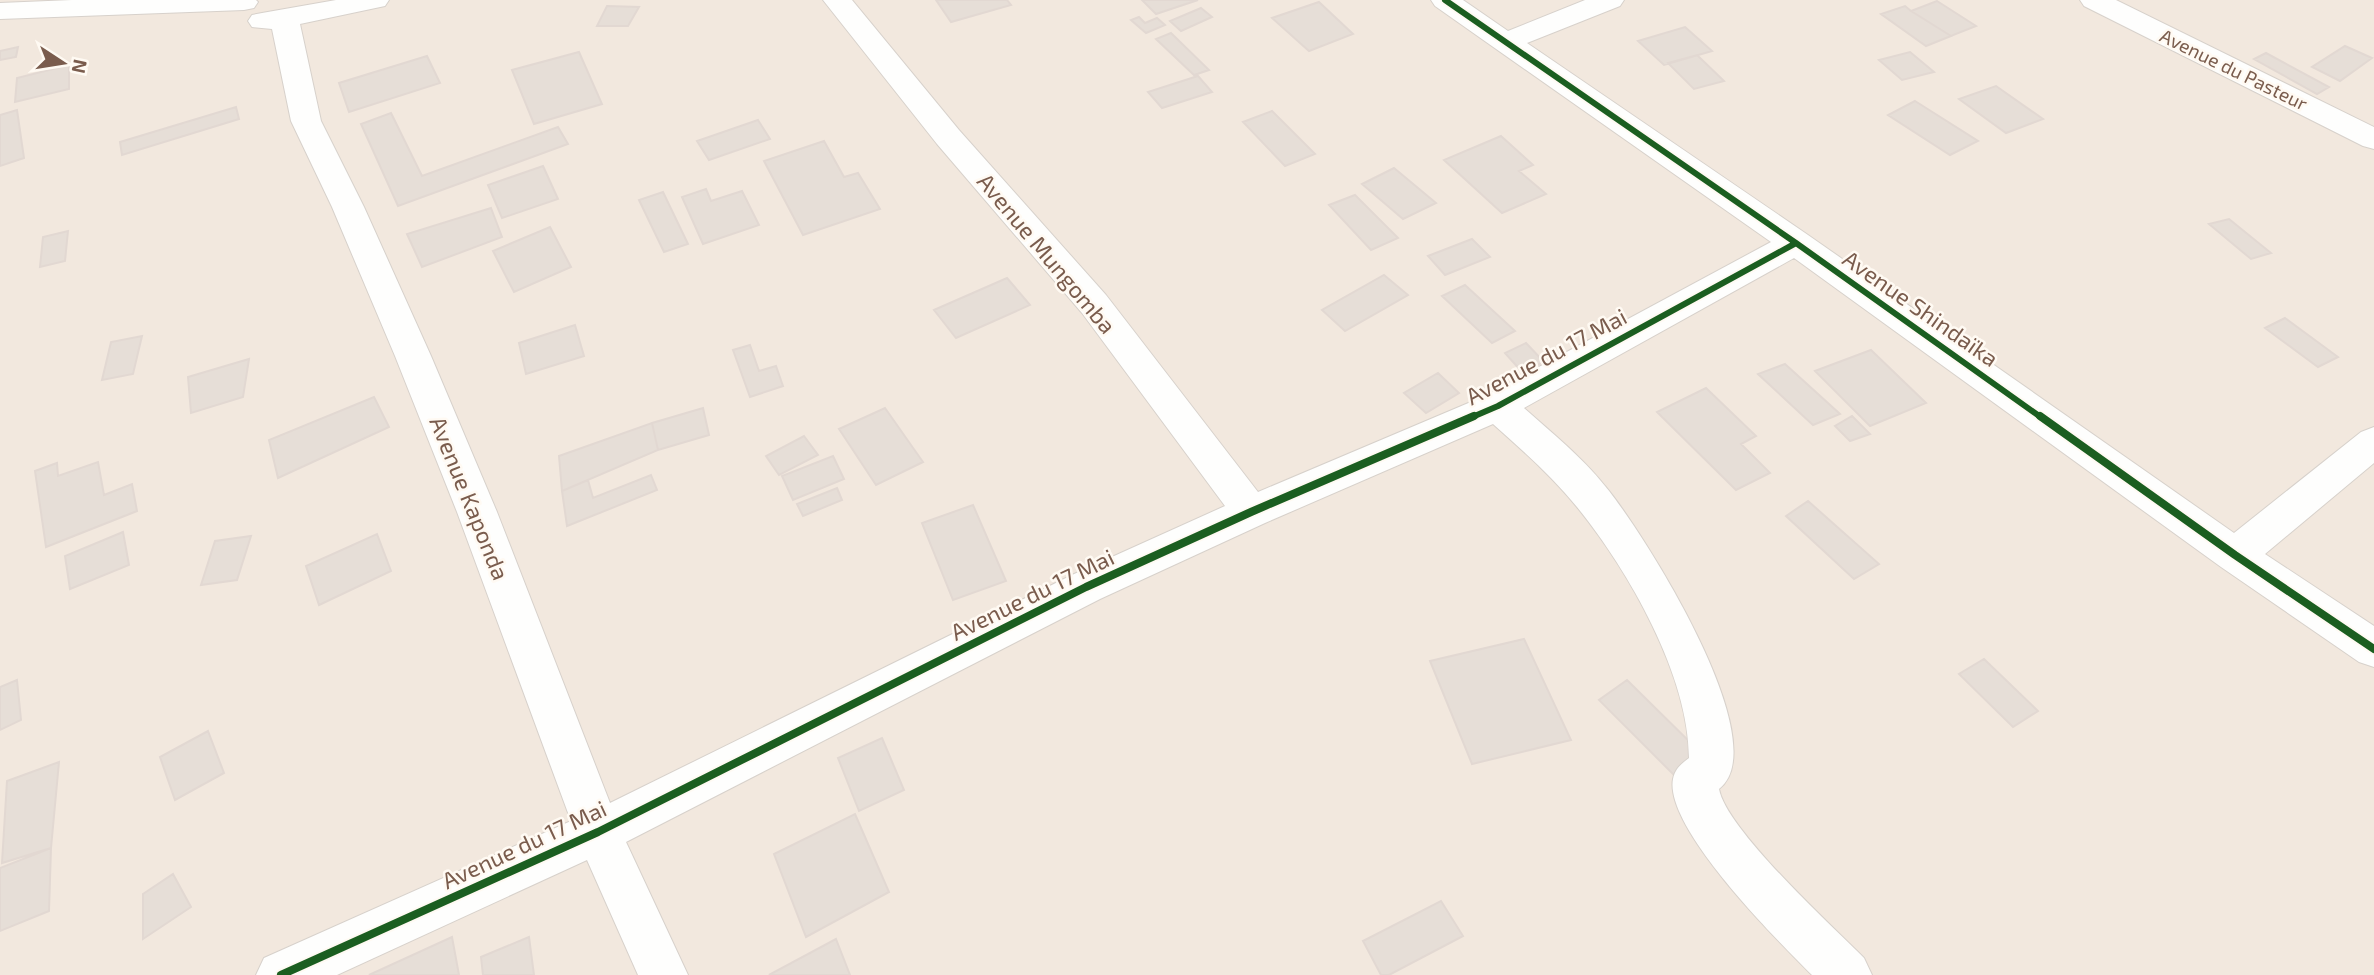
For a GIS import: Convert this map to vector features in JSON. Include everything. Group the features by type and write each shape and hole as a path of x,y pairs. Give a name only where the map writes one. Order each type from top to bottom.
{"street":[{"path":"0,11 244,1 253,19 264,21 375,0"},
{"name":"Avenue Mungomba","path":"837,0 948,137 1094,304 1251,512"},
{"name":"Avenue Shindaïka","path":"1446,0 1797,243 2235,555 2374,649"},
{"path":"1505,42 1611,0"},
{"name":"Avenue du Pasteur","path":"2094,0 2374,139"},
{"name":"Avenue Kaponda","path":"285,19 292,64 306,121 348,207 413,356 477,512 598,832 663,975"},
{"name":"Avenue du 17 Mai","path":"281,975 598,832 1086,587 1251,512 1498,406 1797,243"},
{"path":"1498,406 1590,495 1632,557 1669,621 1690,664 1702,702 1712,758 1710,768 1695,780 1694,790 1712,827 1751,876 1847,975"},
{"path":"2235,555 2374,442"}],"shaded area":[{"path":"0,0 2374,0 2374,975 0,975"}],"building":[{"path":"936,0 1007,0 1011,5 951,22"},
{"path":"1142,0 1198,0 1156,14"},
{"path":"1937,1 1976,26 1951,36 1911,11"},
{"path":"1319,2 1353,34 1309,51 1272,18"},
{"path":"607,6 639,7 628,26 597,26"},
{"path":"1905,6 1951,36 1926,46 1881,14"},
{"path":"1201,8 1212,17 1181,31 1170,21"},
{"path":"1139,17 1145,23 1157,18 1165,25 1146,33 1131,20"},
{"path":"1685,27 1712,51 1664,65 1638,41"},
{"path":"1171,33 1209,70 1194,75 1156,39"},
{"path":"2345,46 2372,58 2340,81 2312,67"},
{"path":"18,47 16,57 0,60 0,51"},
{"path":"579,52 602,104 534,124 512,70"},
{"path":"1910,52 1934,72 1902,80 1879,60"},
{"path":"2266,53 2329,87 2317,94 2254,59"},
{"path":"1697,55 1724,81 1694,89 1668,63"},
{"path":"427,56 440,83 349,112 339,83"},
{"path":"69,65 69,89 15,102 17,78"},
{"path":"1198,76 1212,92 1162,108 1148,92"},
{"path":"1996,86 2043,119 2006,133 1959,99"},
{"path":"1915,101 1978,141 1950,155 1888,115"},
{"path":"236,107 239,119 122,155 120,142"},
{"path":"17,110 24,158 0,166 0,115"},
{"path":"1272,111 1315,154 1285,166 1243,122"},
{"path":"391,113 422,176 558,127 568,144 398,206 361,124"},
{"path":"758,120 770,139 709,160 697,141"},
{"path":"1501,136 1533,165 1519,171 1546,194 1502,213 1444,160"},
{"path":"824,141 844,177 858,173 880,209 803,235 764,161"},
{"path":"543,166 558,199 502,218 488,185"},
{"path":"1394,168 1436,203 1403,219 1362,184"},
{"path":"706,189 711,201 742,191 759,225 703,244 682,197"},
{"path":"663,192 688,244 664,252 639,200"},
{"path":"1355,195 1398,238 1371,250 1329,205"},
{"path":"491,208 502,237 422,267 407,234"},
{"path":"2229,219 2271,253 2251,259 2209,224"},
{"path":"550,227 571,267 514,292 493,251"},
{"path":"68,231 65,261 40,267 43,237"},
{"path":"1472,239 1490,257 1445,275 1428,256"},
{"path":"1384,275 1408,295 1345,331 1322,310"},
{"path":"1007,278 1030,305 956,338 934,310"},
{"path":"1465,285 1515,331 1492,343 1442,296"},
{"path":"2285,318 2338,357 2318,367 2265,328"},
{"path":"575,325 584,356 526,374 519,343"},
{"path":"142,336 133,374 102,380 111,342"},
{"path":"1526,343 1544,362 1522,372 1505,353"},
{"path":"750,345 759,371 776,366 783,386 750,397 733,350"},
{"path":"1871,350 1926,403 1870,426 1815,371"},
{"path":"249,359 243,397 191,413 188,377"},
{"path":"1785,364 1840,414 1813,425 1758,374"},
{"path":"1438,373 1459,393 1426,413 1404,393"},
{"path":"1706,388 1756,436 1741,444 1770,473 1736,490 1657,412"},
{"path":"374,397 389,427 278,478 269,440"},
{"path":"703,408 709,435 658,450 652,423"},
{"path":"885,408 923,462 876,485 839,429"},
{"path":"1852,416 1870,434 1850,441 1835,426"},
{"path":"652,423 658,450 562,491 559,456"},
{"path":"804,436 818,455 779,475 766,456"},
{"path":"833,456 844,479 793,500 782,476"},
{"path":"98,462 104,495 132,484 137,511 46,547 35,471 57,463 58,476"},
{"path":"651,475 657,490 567,526 562,491 588,480 593,498"},
{"path":"837,488 842,500 803,516 797,504"},
{"path":"1808,501 1879,564 1854,579 1786,516"},
{"path":"973,505 1006,581 953,600 922,523"},
{"path":"123,532 129,565 70,589 65,556"},
{"path":"377,534 391,571 319,605 306,566"},
{"path":"251,536 237,580 201,585 215,541"},
{"path":"1524,639 1571,740 1472,764 1430,661"},
{"path":"1984,659 2038,711 2013,727 1959,674"},
{"path":"17,680 21,720 0,730 0,687"},
{"path":"1627,680 1709,761 1682,783 1599,700"},
{"path":"208,731 224,773 175,800 160,757"},
{"path":"882,738 904,790 859,811 838,758"},
{"path":"59,762 51,848 2,863 7,781"},
{"path":"855,814 889,892 806,937 774,854"},
{"path":"51,848 49,911 0,931 0,868"},
{"path":"173,874 191,907 143,939 143,894"},
{"path":"1441,901 1463,936 1389,975 1381,975 1363,941"},
{"path":"452,937 459,975 369,975"},
{"path":"529,937 534,975 483,975 481,957"},
{"path":"836,939 850,975 769,975"}],"cycle path":[{"path":"1445,0 1796,243 2235,555 2374,649"},
{"path":"281,975 598,832 1086,587 1251,512 1498,406 1796,243"}]}
